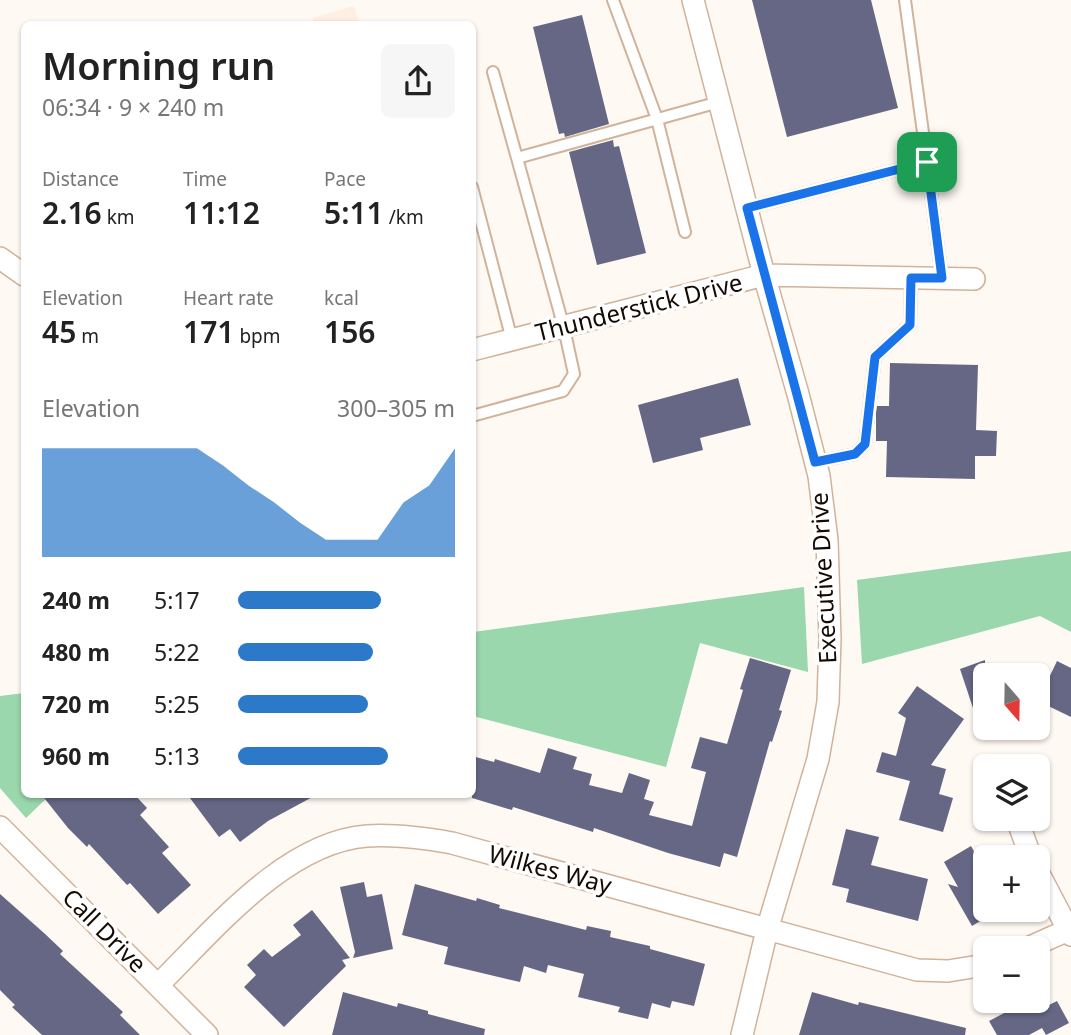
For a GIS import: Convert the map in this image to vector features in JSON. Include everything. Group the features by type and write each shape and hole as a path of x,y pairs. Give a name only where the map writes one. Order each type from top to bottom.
{"street":[{"name":"Executive Drive","path":"693,0 764,275 799,394 815,462 827,540 830,639 828,702 818,759 767,930 742,1035"},
{"name":"Thunderstick Drive","path":"476,349 764,275 974,279"},
{"name":"Call Drive","path":"0,827 207,1035"},
{"name":"Wilkes Way","path":"158,985 259,887 291,862 328,845 365,836 408,835 452,843 917,970 948,971 973,967"},
{"path":"1050,894 1070,932 1050,940"}],"lane":[{"path":"613,0 657,119 685,232"},
{"path":"905,0 942,278"},
{"path":"476,415 563,391 575,374 493,72"},
{"path":"517,158 719,102"},
{"path":"747,208 927,162"},
{"path":"476,202 512,340"},
{"path":"815,462 855,454 865,444 875,357 910,325 911,278"}],"shaded area":[{"path":"354,6 358,21 314,21 313,18"}],"green space":[{"path":"1071,551 1071,632 1040,616 862,664 857,580"},
{"path":"804,587 808,672 700,643 666,767 476,717 476,632"},
{"path":"21,693 21,798 47,798 26,818 0,788 0,696"}],"building":[{"path":"752,0 871,0 898,108 787,137"},
{"path":"582,15 609,124 565,137 564,133 559,134 533,27"},
{"path":"613,140 614,147 619,146 646,253 597,265 569,152"},
{"path":"890,363 978,365 976,430 997,431 996,456 975,456 975,479 886,477 887,441 876,441 876,413 877,406 889,406"},
{"path":"738,378 751,425 700,438 703,450 653,463 638,405"},
{"path":"750,658 791,670 779,710 782,711 772,742 770,741 737,857 724,853 720,867 594,828 593,832 513,807 512,810 472,798 476,798 476,757 494,762 495,759 540,773 548,748 577,757 573,769 592,774 589,785 622,793 629,773 650,780 644,799 654,802 649,815 692,826 706,772 691,768 700,737 727,744 743,690 740,689"},
{"path":"1057,661 1071,668 1071,717 1050,707 1050,676"},
{"path":"973,664 973,708 960,669"},
{"path":"917,686 964,719 931,765 946,769 939,794 953,798 943,832 899,820 910,781 876,772 882,752 896,756 906,718 898,713"},
{"path":"44,798 138,798 147,808 140,815 169,847 162,853 191,885 158,914 130,883 127,885 89,844 87,847"},
{"path":"190,798 311,798 268,821 240,842 230,829 219,837"},
{"path":"846,829 879,837 871,865 928,879 918,921 846,902 849,889 832,885"},
{"path":"971,846 973,850 973,922 979,922 972,926 948,884 958,887 944,862"},
{"path":"364,882 367,897 382,894 393,949 353,958 355,952 340,887"},
{"path":"415,884 476,901 477,898 500,905 499,908 586,930 587,926 611,931 610,937 650,946 650,949 705,964 694,1006 672,1001 670,1008 652,1003 648,1019 618,1012 620,1007 578,997 584,974 548,965 546,973 524,966 520,982 444,964 448,947 402,935"},
{"path":"0,894 63,951 60,954 123,1012 120,1015 140,1035 42,1035 12,1007 15,1005 0,990"},
{"path":"312,910 350,958 342,960 346,966 284,1027 244,987 256,975 247,965 264,949 272,957 301,935 293,925"},
{"path":"343,992 397,1007 398,1003 428,1011 428,1014 485,1029 484,1035 332,1035"},
{"path":"812,992 858,1005 859,1002 966,1028 965,1035 799,1035"},
{"path":"1057,1001 1069,1023 1046,1035 1042,1028 1029,1035 997,1035 989,1021 1004,1013 1050,1013 1050,1004"}],"route":[{"path":"927,162 942,278 911,278 910,325 875,357 865,444 855,454 815,462 799,394 747,208 927,162"}]}
